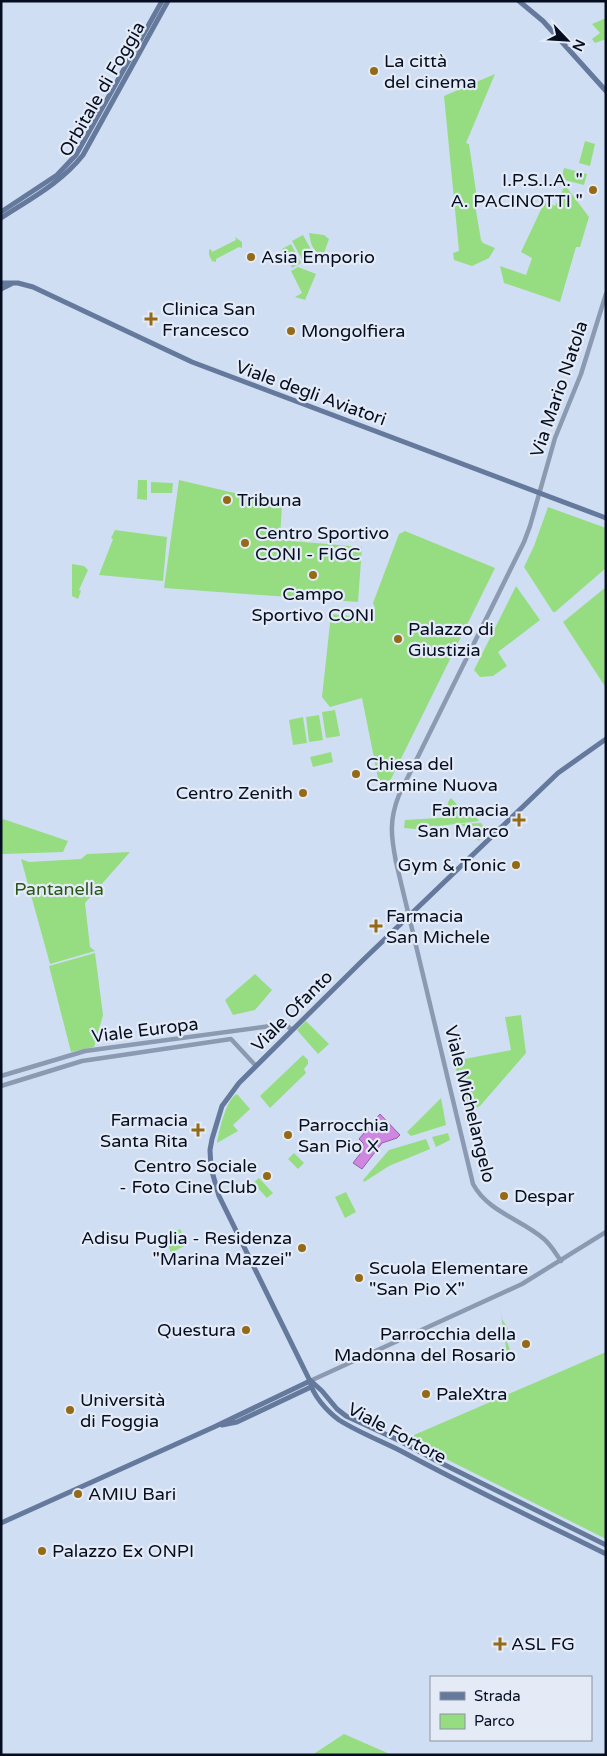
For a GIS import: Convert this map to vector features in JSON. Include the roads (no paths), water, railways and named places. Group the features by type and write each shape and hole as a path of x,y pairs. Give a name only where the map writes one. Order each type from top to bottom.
{"main road":[{"name":"Orbitale di Foggia","path":"1,212 57,175 76,155 162,1"},
{"name":"Orbitale di Foggia","path":"1,218 57,182 79,160 95,136 168,1"},
{"path":"519,1 542,21 606,92"},
{"name":"Viale degli Aviatori","path":"1,283 18,283 33,287 176,355 221,374 606,518"},
{"path":"1,289 12,283"},
{"name":"Viale Ofanto","path":"311,1384 219,1196 211,1168 210,1150 222,1106 239,1083 292,1030 558,773 606,740"},
{"path":"214,1427 237,1422 311,1384"},
{"path":"1,1523 311,1384"},
{"name":"Viale Fortore","path":"311,1384 322,1390 337,1410 346,1416 398,1440 606,1545"},
{"name":"Viale Fortore","path":"311,1384 324,1406 338,1419 465,1485 606,1554"},
{"path":"465,1485 469,1477"}],"street":[{"name":"Via Mario Natola","path":"409,917 391,836 391,821 395,805 524,542 555,438 581,374 606,294"},
{"name":"Viale Michelangelo","path":"409,917 473,1184 479,1194 490,1204 544,1239 560,1261"},
{"name":"Viale Europa","path":"1,1076 87,1051 285,1024 292,1030"},
{"name":"Viale Europa","path":"1,1086 82,1061 231,1039 256,1066"},
{"path":"311,1384 522,1284 606,1232"}],"place":[{"name":"La città del cinema","path":"374,71"},
{"name":"I.P.S.I.A. \" A. PACINOTTI \"","path":"593,190"},
{"name":"Asia Emporio","path":"251,257"},
{"name":"Clinica San Francesco","path":"151,319"},
{"name":"Mongolfiera","path":"291,331"},
{"name":"Tribuna","path":"227,500"},
{"name":"Centro Sportivo CONI - FIGC","path":"245,543"},
{"name":"Campo Sportivo CONI","path":"313,575"},
{"name":"Palazzo di Giustizia","path":"398,639"},
{"name":"Chiesa del Carmine Nuova","path":"356,774"},
{"name":"Centro Zenith","path":"303,793"},
{"name":"Farmacia San Marco","path":"519,820"},
{"name":"Gym & Tonic","path":"516,865"},
{"name":"Farmacia San Michele","path":"376,926"},
{"name":"Farmacia Santa Rita","path":"198,1130"},
{"name":"Parrocchia San Pio X","path":"288,1135"},
{"name":"Centro Sociale - Foto Cine Club","path":"267,1176"},
{"name":"Despar","path":"504,1196"},
{"name":"Adisu Puglia - Residenza \"Marina Mazzei\"","path":"302,1248"},
{"name":"Scuola Elementare \"San Pio X\"","path":"359,1278"},
{"name":"Questura","path":"246,1330"},
{"name":"Parrocchia della Madonna del Rosario","path":"526,1344"},
{"name":"PaleXtra","path":"426,1394"},
{"name":"Università di Foggia","path":"70,1410"},
{"name":"AMIU Bari","path":"78,1494"},
{"name":"Palazzo Ex ONPI","path":"42,1551"},
{"name":"ASL FG","path":"500,1644"}],"park label":[{"name":"Pantanella","path":"59,889"}]}
